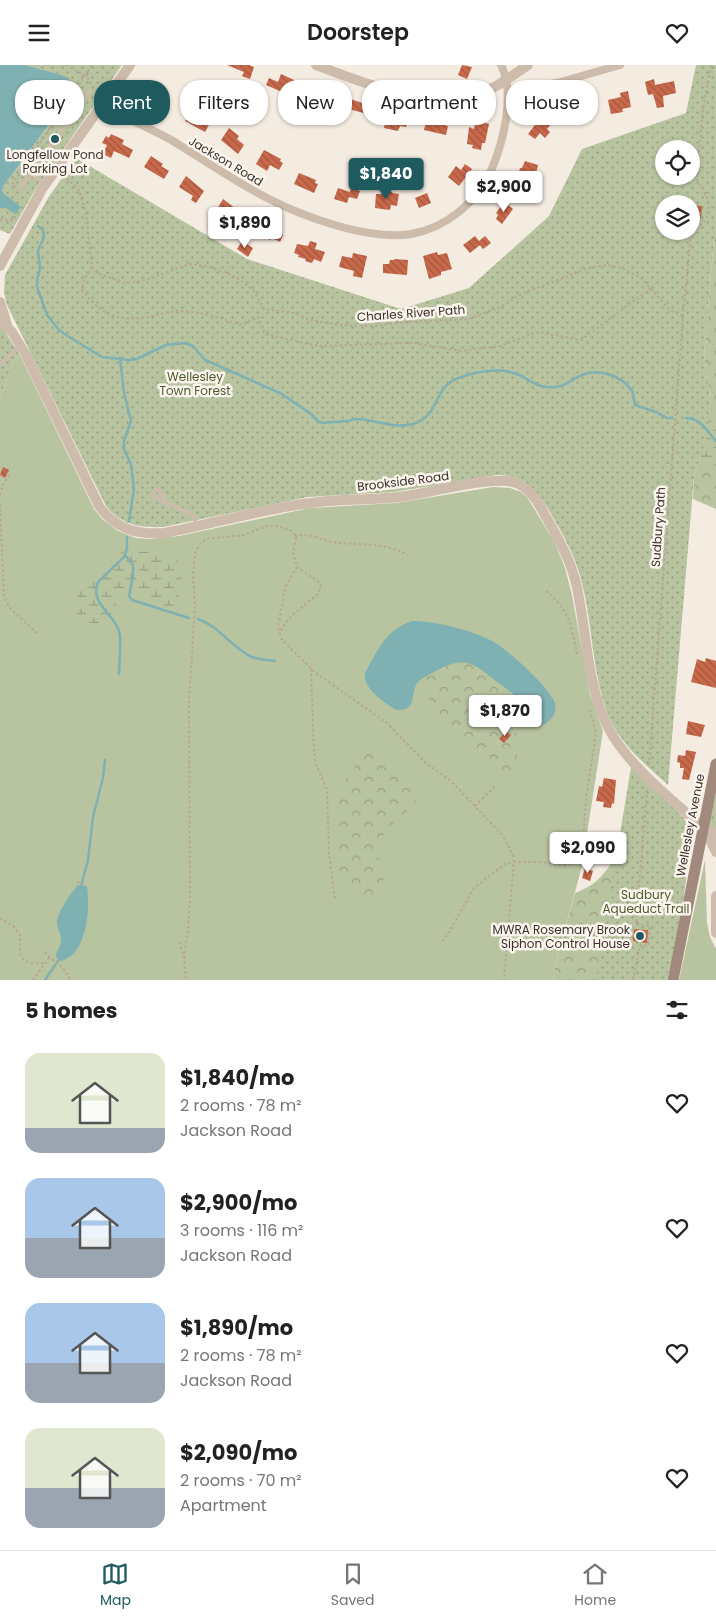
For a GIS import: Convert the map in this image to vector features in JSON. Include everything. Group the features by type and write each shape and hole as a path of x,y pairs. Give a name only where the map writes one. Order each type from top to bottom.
{"main road":[{"name":"Wellesley Avenue","path":"673,980 716,764"}],"street":[{"path":"120,80 130,65"},
{"path":"316,65 395,91 445,100 459,100 484,93 528,65"},
{"name":"Jackson Road","path":"501,65 506,79"},
{"path":"568,80 620,65"},
{"name":"Jackson Road","path":"141,125 165,137 250,189 290,209 350,229 397,235 418,233 445,222 464,209 479,191 490,172 498,150 506,110"},
{"path":"0,266 46,184 94,117"},
{"name":"Brookside Road","path":"0,302 8,328"},
{"name":"Brookside Road","path":"0,320 20,344 29,360 95,499 106,515 120,526 141,533 164,533 309,503 395,498 486,482 506,481 524,487 538,502 560,541 571,566 578,593 594,683 604,718 611,734 648,777 704,828 714,833 716,837"},
{"name":"Brookside Road","path":"704,828 716,852"},
{"path":"716,896 716,933"}],"lane":[{"path":"20,189 89,91"},
{"path":"31,174 46,184"},
{"path":"0,365 20,344"},
{"path":"166,503 195,516 197,526"}],"path":[{"path":"66,65 86,76 92,85 89,91"},
{"path":"86,76 91,65"},
{"name":"Sudbury Path","path":"633,980 640,945 648,946 650,926 636,924 682,316 691,233 702,225 708,213 707,195 696,179 710,65"},
{"path":"32,155 82,80 83,74"},
{"path":"61,174 79,190 86,213 92,267 84,280 82,290 93,304 110,316 140,318 175,311 212,315 240,325 258,317 265,334 318,345 414,343 462,351 500,346 538,332 582,340 651,288"},
{"name":"Charles River Path","path":"92,267 100,274 125,283 142,281 190,264 211,267 236,277 254,291 264,309 294,313 310,320 341,325 375,327 405,322 469,319 500,307 523,293 584,269 607,265 622,268 641,278 670,310 682,316"},
{"path":"0,495 3,485 10,474"},
{"path":"0,504 4,596 9,607 38,633"},
{"path":"184,958 190,900 189,710 195,608 193,574 195,553 200,544 206,539 248,534 267,527 284,528 291,531 295,537 293,553 297,567 319,582 320,588 315,597 291,616 279,633"},
{"path":"295,537 302,535 332,542 373,544 393,548 408,555"},
{"path":"297,567 285,589 279,633 284,643 328,683 388,723 426,763 451,781 503,836 513,853 514,862 504,980"},
{"path":"546,591 556,599 565,611 577,654"},
{"path":"311,669 314,753 316,764 327,790 329,854 335,899"},
{"path":"442,941 448,934 474,888 505,864 539,862 565,865 573,863 578,858 583,842 586,798 596,733 589,705"},
{"path":"475,806 495,786"},
{"path":"77,882 86,884"},
{"path":"0,918 13,926 20,935 19,952 22,958 29,963 35,964 46,961"},
{"path":"179,942 184,958 186,980"},
{"path":"45,952 52,960 63,966 70,980"},
{"path":"33,980 49,957"}],"green space":[{"path":"25,65 122,65 112,80 94,80 94,105 84,120 84,80 66,80 62,75"},
{"name":"Wellesley Town Forest","path":"696,65 716,65 716,238 714,238 704,357 711,397 707,437 694,477 668,785 627,746 609,717 599,685 586,600 573,556 546,506 530,486 515,478 497,475 394,492 308,497 163,527 146,527 132,524 118,517 106,506 7,305 4,293 5,275 48,198 76,158 247,259 401,309 469,288 549,216 582,149 686,113"},
{"path":"48,125 80,125 35,190 10,234 0,230 0,208 6,208 2,188"},
{"path":"714,238 716,238 716,509 693,499 694,477 707,437 711,397 704,357"},
{"path":"0,327 4,330 21,357 14,360 0,398"},
{"path":"21,357 94,509 102,519 118,531 136,538 150,539 179,536 310,508 396,503 493,487 510,488 521,492 527,497 555,543 565,568 572,595 590,694 603,731 582,866 556,962 553,980 0,980 0,398 14,360"},
{"path":"703,411 716,415 716,472 700,456"},
{"path":"127,549 142,552 157,551 178,561 181,584 176,607 165,610 125,590 115,595 116,612 111,619 102,623 83,621 77,614 75,606 76,598 80,591 92,577"},
{"path":"456,662 467,662 476,666 519,700 527,712 521,720 516,734 517,762 514,770 508,772 498,770 491,765 480,750 441,717 420,685 419,681"},
{"path":"368,747 379,754 385,765 398,777 409,781 417,788 416,802 391,825 381,838 378,855 385,894 369,903 362,903 349,894 343,884 340,873 338,862 340,815 338,795 340,786 353,770 363,749"},
{"name":"Sudbury Aqueduct Trail","path":"631,767 684,818 691,834 680,921 667,980 596,980"},
{"path":"716,792 716,831 709,826"},
{"path":"705,860 707,923 710,937 716,949 716,980 679,980"},
{"path":"616,863 615,980 553,980 556,962 575,893 587,888 611,864"}],"water":[{"path":"0,65 25,65 62,75 70,80 15,80 15,125 48,125 2,188 3,193 21,207 15,214 6,208 0,208"},
{"path":"412,621 422,621 456,628 479,635 497,644 520,662 546,689 556,705 553,717 542,725 528,727 527,711 516,696 482,670 462,662 446,666 419,681 414,690 411,704 408,707 396,710 391,707 371,690 365,679 365,673 378,649 389,635"},
{"path":"78,885 87,886 88,906 85,929 77,949 70,957 61,961 56,957 61,939 57,925 59,914"}],"building":[{"path":"227,65 249,65 254,67 250,79 242,76 244,72"},
{"path":"462,65 472,67 467,79 458,75"},
{"path":"281,74 294,80 279,80"},
{"path":"269,78 278,82 278,90 268,86"},
{"path":"654,79 655,85 674,81 676,93 663,96 664,107 657,108 653,94 648,95 645,82"},
{"path":"628,91 631,107 622,109 623,112 611,114 608,100 621,97 620,93"},
{"path":"352,99 362,103 362,113 352,110"},
{"path":"192,125 209,125 205,132"},
{"path":"385,125 407,125 406,127 400,126 398,131 384,128"},
{"path":"425,125 448,126 446,135 424,130"},
{"path":"475,125 489,125 485,143 482,143 481,150 472,148 473,145 467,144 469,127 474,129"},
{"path":"535,125 550,125 547,129 550,132 545,138 540,133 535,139 528,134"},
{"path":"229,128 239,136 237,139 244,145 238,154 221,140"},
{"path":"111,134 124,140 122,144 133,150 129,158 114,151 111,158 103,154 107,145 102,143 106,136 109,138"},
{"path":"264,150 281,159 280,161 283,163 279,170 270,165 267,171 256,164"},
{"path":"151,156 163,164 161,166 169,171 164,179 144,167"},
{"path":"525,161 538,165 536,174 534,173 532,178 529,176 527,183 517,179 520,168 522,168"},
{"path":"465,164 472,169 459,186 448,177 456,166 461,170"},
{"path":"299,173 316,180 315,183 318,184 314,193 294,184"},
{"path":"186,176 204,191 196,203 191,200 193,196 179,187"},
{"path":"338,188 350,192 351,188 360,191 357,199 349,197 347,203 334,199"},
{"path":"389,190 399,194 397,206 391,205 390,210 375,208 376,194 383,194"},
{"path":"427,193 431,203 419,208 415,198"},
{"path":"223,199 245,216 240,223 233,219 231,221 219,214 221,211 217,209"},
{"path":"504,202 513,209 502,224 496,219 498,215 496,213"},
{"path":"700,206 702,206 700,218"},
{"path":"259,223 267,226 268,224 281,230 280,233 283,235 280,242 272,238 270,240 254,232"},
{"path":"475,236 479,241 485,236 491,243 483,249 480,245 470,253 463,245"},
{"path":"242,241 253,248 248,257 237,249"},
{"path":"310,241 317,243 315,249 325,252 321,262 314,259 312,263 305,261 306,259 298,257 299,255 294,253 297,244 308,246"},
{"path":"437,252 438,255 447,253 452,269 441,272 441,275 429,279 423,256"},
{"path":"353,253 367,256 362,278 353,276 354,271 339,267 342,256 352,258"},
{"path":"390,260 408,260 407,275 383,273 383,264 389,264"},
{"path":"3,467 9,470 5,478 0,475"},
{"path":"706,658 716,661 716,688 691,682 697,659 705,662"},
{"path":"688,721 705,725 701,737 686,734"},
{"path":"506,731 511,735 504,743 499,739"},
{"path":"686,750 696,752 689,780 682,779 684,768 680,768 680,763 677,762 678,755 685,756"},
{"path":"604,778 616,780 614,804 612,803 611,808 603,807 604,802 596,801 599,786 602,787"},
{"path":"585,868 593,871 590,881 582,878"},
{"name":"MWRA Rosemary Brook Siphon Control House","path":"634,929 648,930 647,943 633,941"}],"waterway":[{"path":"38,226 43,230 44,237 38,251 40,268 37,287 47,315 59,330 102,357 137,359 166,345 185,343 193,346 205,360 280,393 323,423 357,419 392,425 413,424 428,415 443,389 449,383 471,374 495,370 512,372 546,387 559,387 585,374 604,373 623,381 628,386 633,393 635,405 667,418 672,418"},
{"path":"120,358 124,393 131,421 124,441 124,450 131,464 134,489 129,521"},
{"path":"686,418 700,423 716,441"},
{"path":"119,674 119,631 99,602 96,589 98,582 124,557 127,549 127,537"},
{"path":"125,555 133,565 129,596 132,600 189,618"},
{"path":"198,619 206,622 252,657 275,661"},
{"path":"81,886 88,860 93,817 103,778 105,760"},
{"path":"45,980 60,958"}],"place":[{"name":"Longfellow Pond Parking Lot","path":"55,139"},
{"name":"MWRA Rosemary Brook Siphon Control House","path":"640,936"}]}
